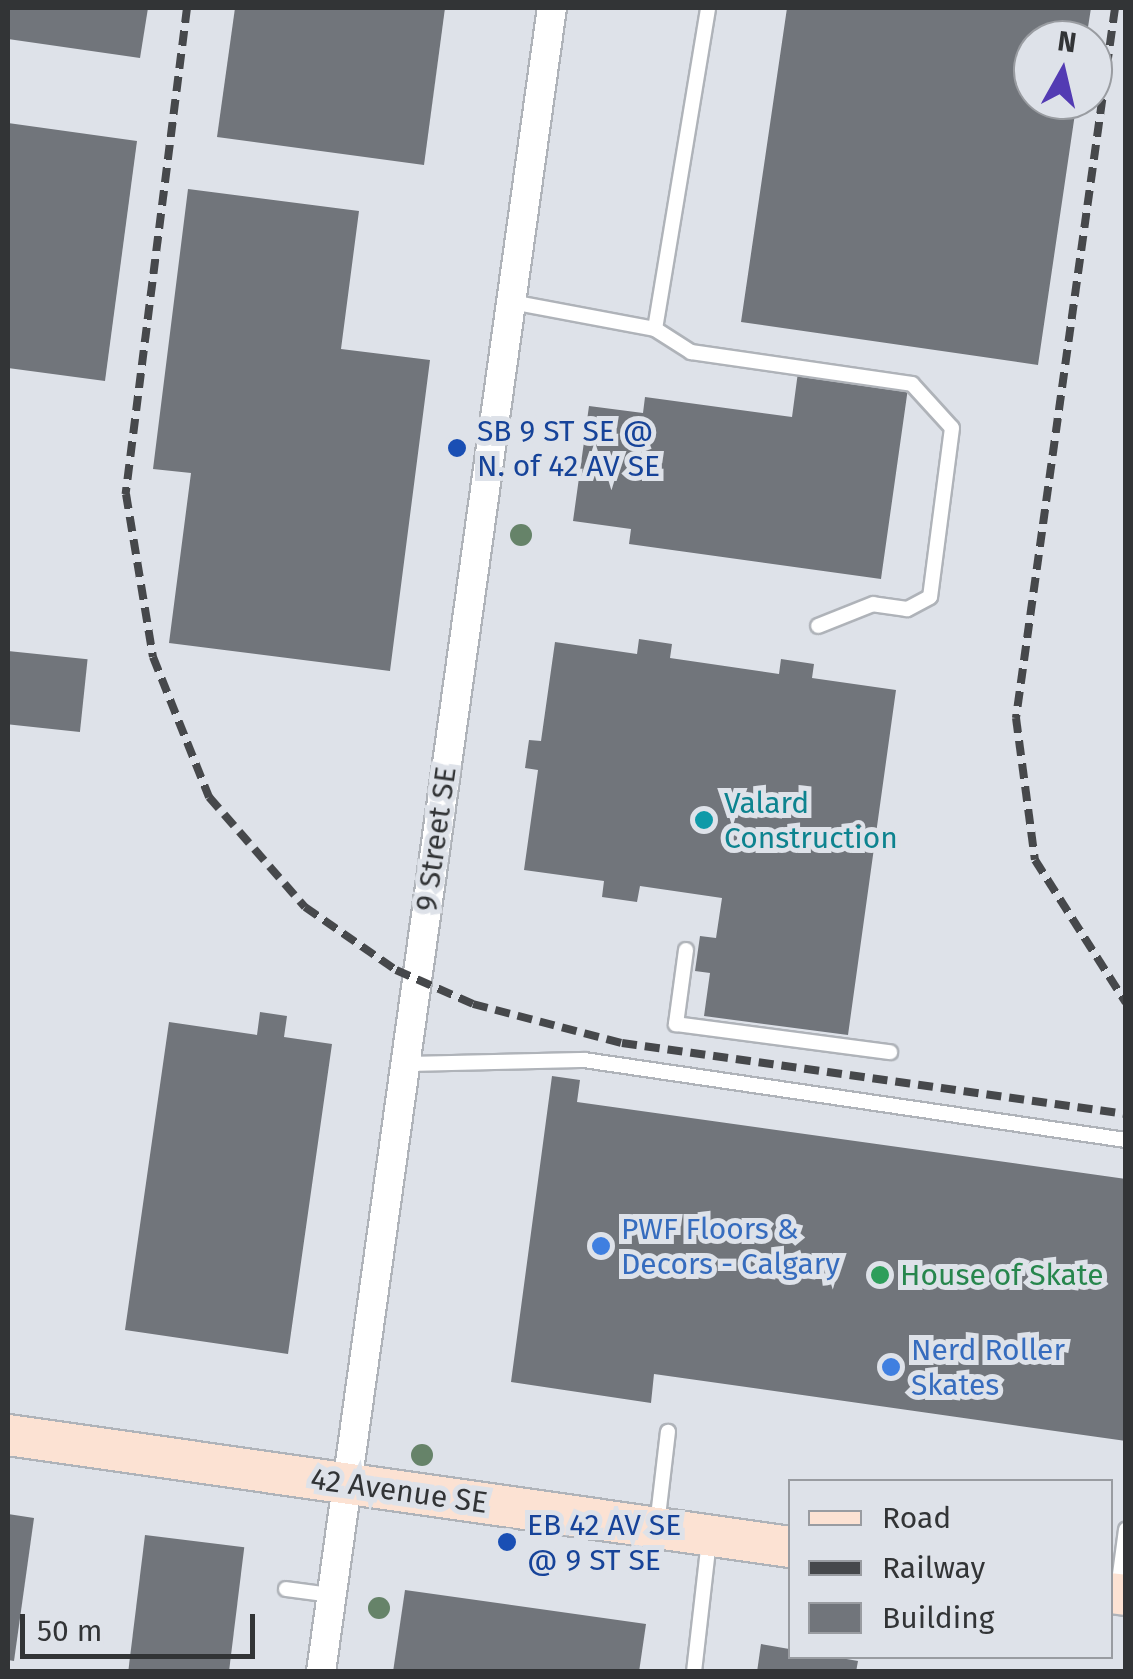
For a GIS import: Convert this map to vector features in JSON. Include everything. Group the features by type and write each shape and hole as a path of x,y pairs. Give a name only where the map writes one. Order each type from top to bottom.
{"street":[{"name":"9 Street SE","path":"320,1672 552,8"},
{"name":"42 Avenue SE","path":"8,1435 788,1547"}],"lane":[{"path":"655,330 708,8"},
{"path":"511,302 655,330 690,352 912,384 952,428 930,597 907,609 873,604 818,626"},
{"path":"686,950 676,1024 890,1052"},
{"path":"405,1064 584,1060 1126,1140"},
{"path":"656,1528 668,1432"},
{"path":"1118,1594 1126,1530"},
{"path":"694,1672 710,1535"},
{"path":"286,1589 331,1595"}],"building":[{"path":"8,8 148,8 140,58 8,39"},
{"path":"235,8 445,8 424,165 217,137"},
{"path":"787,8 1091,8 1089,20 1013,20 1013,120 1074,120 1038,365 741,322"},
{"path":"8,123 137,141 105,381 8,368"},
{"path":"188,189 359,211 341,349 430,360 390,671 169,643 191,473 153,469"},
{"path":"798,372 908,388 881,579 629,544 631,529 573,521 589,406 643,413 645,397 792,417"},
{"name":"Valard Construction","path":"639,639 672,644 670,658 779,674 781,659 814,664 812,678 896,690 848,1035 704,1016 710,973 695,971 700,936 716,938 722,898 640,886 637,902 602,897 604,881 524,870 538,770 525,768 529,740 541,741 555,642 637,654"},
{"path":"8,651 88,659 80,732 8,724"},
{"path":"260,1012 287,1016 284,1037 332,1044 288,1354 125,1330 169,1022 257,1035"},
{"path":"552,1076 580,1080 577,1102 1126,1179 1126,1441 654,1374 651,1403 511,1382"},
{"path":"8,1514 34,1518 14,1661 8,1660"},
{"path":"145,1535 244,1547 229,1672 128,1672"},
{"path":"405,1590 646,1624 639,1672 393,1672"},
{"path":"761,1644 788,1649 788,1659 858,1661 856,1672 757,1672"}],"railway":[{"path":"187,8 126,494 153,657 209,797 305,907 396,970 473,1004 622,1043 1126,1114"},
{"path":"1115,8 1016,718 1035,860 1126,1003"}],"place":[{"name":"SB 9 ST SE @ N. of 42 AV SE","path":"457,448"},
{"name":"Valard Construction","path":"704,820"},
{"name":"PWF Floors & Decors - Calgary","path":"601,1246"},
{"name":"House of Skate","path":"880,1275"},
{"name":"Nerd Roller Skates","path":"891,1367"},
{"name":"EB 42 AV SE @ 9 ST SE","path":"507,1542"}]}
